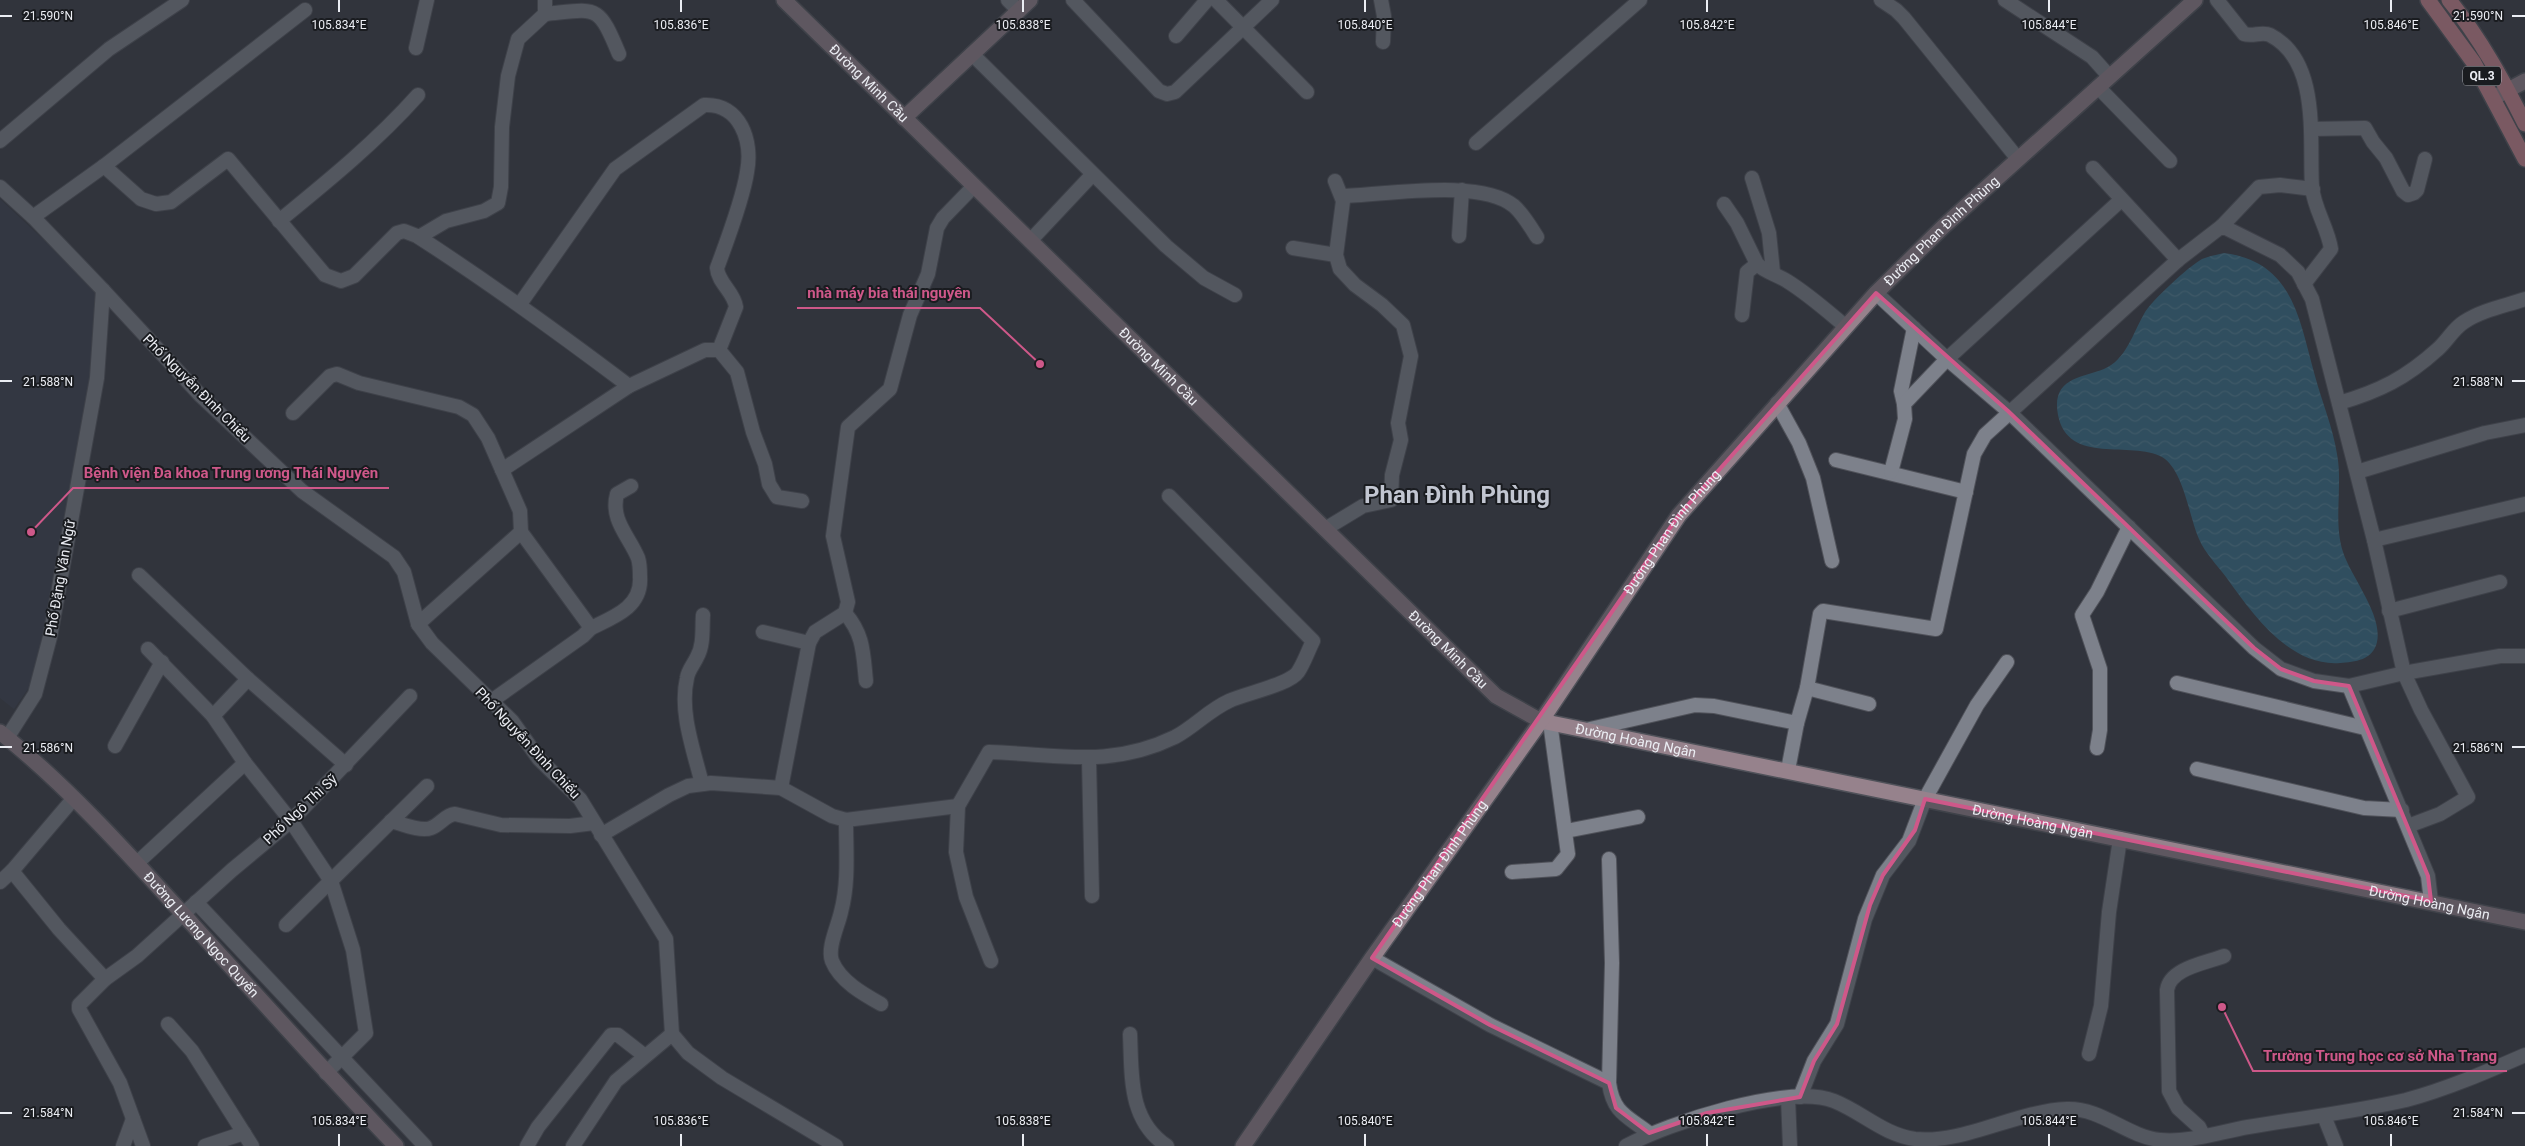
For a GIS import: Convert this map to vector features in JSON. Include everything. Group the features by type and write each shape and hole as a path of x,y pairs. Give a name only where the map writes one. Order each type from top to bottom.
{"highway":[{"name":"QL.3","path":"2428,0 2474,63 2525,160"},
{"name":"QL.3","path":"2450,0 2476,36 2508,90 2525,124"}],"street":[{"path":"0,141 108,49 182,0"},
{"path":"416,48 427,0"},
{"name":"Đường Minh Cầu","path":"784,0 1496,696 1546,721"},
{"path":"904,118 972,54 1014,5 1030,0"},
{"path":"1073,0 1159,91 1166,94 1175,92 1272,0"},
{"path":"1176,36 1207,0"},
{"path":"1216,0 1307,92"},
{"path":"1381,0 1384,16 1383,42"},
{"path":"1881,0 1904,18 2018,159"},
{"path":"2005,0 2092,57 2109,76"},
{"name":"Đường Phan Đình Phùng","path":"1242,1146 1372,958 1546,721 1679,516 1876,293 2018,159 2195,0"},
{"path":"2217,0 2244,34 2269,34 2292,55 2305,82 2311,129 2312,189 2331,249 2328,256 2304,284"},
{"path":"1476,143 1636,1"},
{"path":"419,237 446,221 484,211 498,203 501,186 502,128 508,76 518,39 545,7 590,10 598,15 608,27 619,54"},
{"path":"33,217 104,166 296,15 305,10"},
{"path":"972,54 1092,175 1166,246 1204,278 1235,295"},
{"path":"2493,98 2525,81"},
{"path":"2098,87 2170,161"},
{"path":"279,220 354,160 394,122 418,95"},
{"path":"520,304 615,169 704,106 715,105 735,116 744,128 748,144 748,171 717,268 717,275 735,301 736,307 719,350"},
{"path":"2311,129 2365,128 2386,158 2403,191 2408,195 2414,194 2417,190 2425,159"},
{"path":"104,166 141,199 156,204 171,202 228,159 325,275 341,281 354,276 397,233 404,231 419,237 493,288 520,304 630,386"},
{"path":"2093,168 2178,260"},
{"path":"1030,241 1092,175"},
{"path":"1752,178 1768,233 1773,272"},
{"path":"1325,529 1362,506 1391,500 1392,474 1401,440 1398,423 1411,356 1402,325 1344,275 1340,269 1336,254 1342,218 1342,196 1335,181"},
{"path":"1788,770 1797,723 1807,688 1820,614 1823,611 1936,629 1974,454 1978,444 2008,411 2178,260 2222,226 2259,186 2280,185 2312,189"},
{"path":"781,788 809,643 815,632 845,613 848,602 833,536 848,427 890,389 910,315 928,274 937,228 974,186"},
{"name":"Phố Nguyễn Đình Chiểu","path":"0,187 33,217 201,396 302,491 394,557 404,572 418,624 432,643 490,702 512,721 539,759 580,799 666,939 672,1034"},
{"path":"1342,196 1462,190 1501,198 1522,215 1537,237"},
{"path":"1459,236 1462,190"},
{"path":"1904,404 1947,359 2121,200"},
{"path":"1724,204 1737,224 1757,264 1762,269 1773,272 1809,295 1845,326"},
{"path":"2222,226 2280,255 2298,272 2312,299 2374,540 2404,673 2421,710 2468,797 2440,814 2408,826"},
{"path":"1293,248 1336,254"},
{"path":"1742,315 1748,272 1757,264"},
{"name":"Phố Đặng Văn Ngữ","path":"4,735 35,694 50,637 97,378 103,290"},
{"path":"1876,293 1947,359 2008,411 2254,648 2281,669 2314,681 2349,686 2404,673 2500,656 2525,656"},
{"path":"2339,403 2372,394 2406,376 2440,348 2464,322 2525,299"},
{"path":"1891,472 1905,420 1901,391 1914,328"},
{"path":"502,470 630,386 705,350 719,350"},
{"path":"719,350 737,372 744,405 765,464 772,491 777,497 802,501"},
{"path":"293,413 330,376 337,374 360,383 459,407 473,414 502,470 520,511 521,532 590,628"},
{"path":"1777,403 1800,443 1813,478 1832,561"},
{"path":"2357,472 2485,433 2525,425"},
{"path":"1836,460 1966,492"},
{"path":"490,702 583,636 590,628 613,618 636,600 639,594 639,560 618,521 615,504 617,494 631,486"},
{"path":"991,961 966,896 956,852 958,806 989,752 1089,759 1118,756 1140,751 1177,736 1205,714 1229,701 1261,688 1284,683 1297,672 1313,641 1169,496"},
{"path":"2374,540 2525,504"},
{"path":"2097,748 2100,730 2100,669 2082,615 2097,592 2129,527"},
{"path":"418,624 521,532"},
{"path":"139,575 248,680 346,765"},
{"path":"2389,611 2500,582"},
{"path":"845,613 856,626 863,643 866,681"},
{"path":"702,784 686,711 685,695 687,677 698,656 702,643 703,616"},
{"path":"763,632 809,643"},
{"path":"148,649 213,716 245,763 291,821 331,881 353,950 366,1030 364,1036 326,1073"},
{"path":"114,746 162,662"},
{"path":"1790,1146 1794,1098 1837,1024 1870,905 1890,864 1904,849 1915,830 1925,799 1977,705 2007,662"},
{"path":"213,716 248,680"},
{"path":"2177,683 2365,728"},
{"path":"2349,686 2428,876 2431,901"},
{"path":"1807,688 1869,704"},
{"name":"Phố Ngô Thì Sỹ","path":"133,1119 120,1083 79,1009 82,1001 105,979 137,956 196,902 291,821 410,696"},
{"path":"1590,729 1696,705 1714,706 1797,723"},
{"path":"1512,872 1556,869 1568,854 1566,830 1546,721"},
{"name":"Đường Hoàng Ngân","path":"1546,721 2431,901 2525,922"},
{"name":"Đường Lương Ngọc Quyến","path":"4,735 74,798 137,862 326,1073 396,1146"},
{"path":"1089,759 1092,896"},
{"path":"137,862 245,763"},
{"path":"2197,769 2364,808 2402,810"},
{"path":"391,821 425,829 431,828 448,815 455,814 501,825 570,826 597,829 688,786 711,783 781,788 832,816 846,820 958,806"},
{"path":"286,925 427,786"},
{"path":"0,882 12,871 74,798"},
{"path":"1566,830 1638,817"},
{"path":"846,820 846,877 842,910 831,956 838,970 850,983 859,991 881,1004"},
{"path":"2089,1054 2101,1006 2109,912 2120,839"},
{"path":"1609,859 1612,963 1610,1096 1616,1108 1650,1133"},
{"path":"12,871 59,929 105,979"},
{"path":"196,902 425,1146"},
{"path":"2203,1135 2199,1127 2178,1108 2169,1090 2167,990 2171,978 2179,973 2224,956"},
{"path":"1372,958 1490,1025 1609,1083"},
{"path":"168,1024 192,1051 252,1146"},
{"path":"574,1146 616,1081 672,1034 688,1053 722,1078 836,1146"},
{"path":"1130,1034 1133,1094 1138,1111 1146,1127 1167,1146"},
{"path":"527,1146 538,1128 611,1035 618,1035 645,1056"},
{"path":"1626,1146 1650,1133 1707,1113 1794,1098 1833,1101 1879,1126 1915,1139 1941,1138 2023,1116 2066,1109 2097,1113 2145,1137 2175,1140 2324,1116 2409,1099 2452,1086 2525,1055"},
{"path":"2324,1116 2336,1146"},
{"path":"123,1146 133,1119"},
{"path":"133,1119 143,1146"},
{"path":"205,1146 244,1133"}],"highlighted area":[{"path":"1876,293 2008,411 2254,648 2281,669 2314,681 2349,686 2428,876 2431,901 1925,799 1915,830 1883,875 1870,905 1837,1024 1814,1061 1800,1097 1707,1113 1649,1133 1616,1108 1609,1083 1490,1025 1372,958 1679,515"}],"shaded area":[{"path":"0,199 98,291 90,385 34,680 14,709 0,698"}],"water":[{"path":"2224,253 2247,259 2266,268 2279,281 2290,297 2298,315 2335,444 2339,466 2338,516 2343,552 2371,608 2378,631 2375,648 2372,653 2363,659 2340,663 2322,662 2304,656 2288,647 2260,621 2204,549 2195,530 2181,483 2169,463 2162,457 2149,452 2102,449 2074,441 2064,431 2058,415 2057,403 2059,393 2063,387 2070,381 2112,365 2123,353 2148,308 2170,285 2202,259"}],"place":[{"name":"nhà máy bia thái nguyên","path":"1040,364"},
{"name":"Bệnh viện Đa khoa Trung ương Thái Nguyên","path":"31,532"},
{"name":"Trường Trung học cơ sở Nha Trang","path":"2222,1007"}],"district":[{"name":"Phan Đình Phùng","path":"1457,495"}]}
